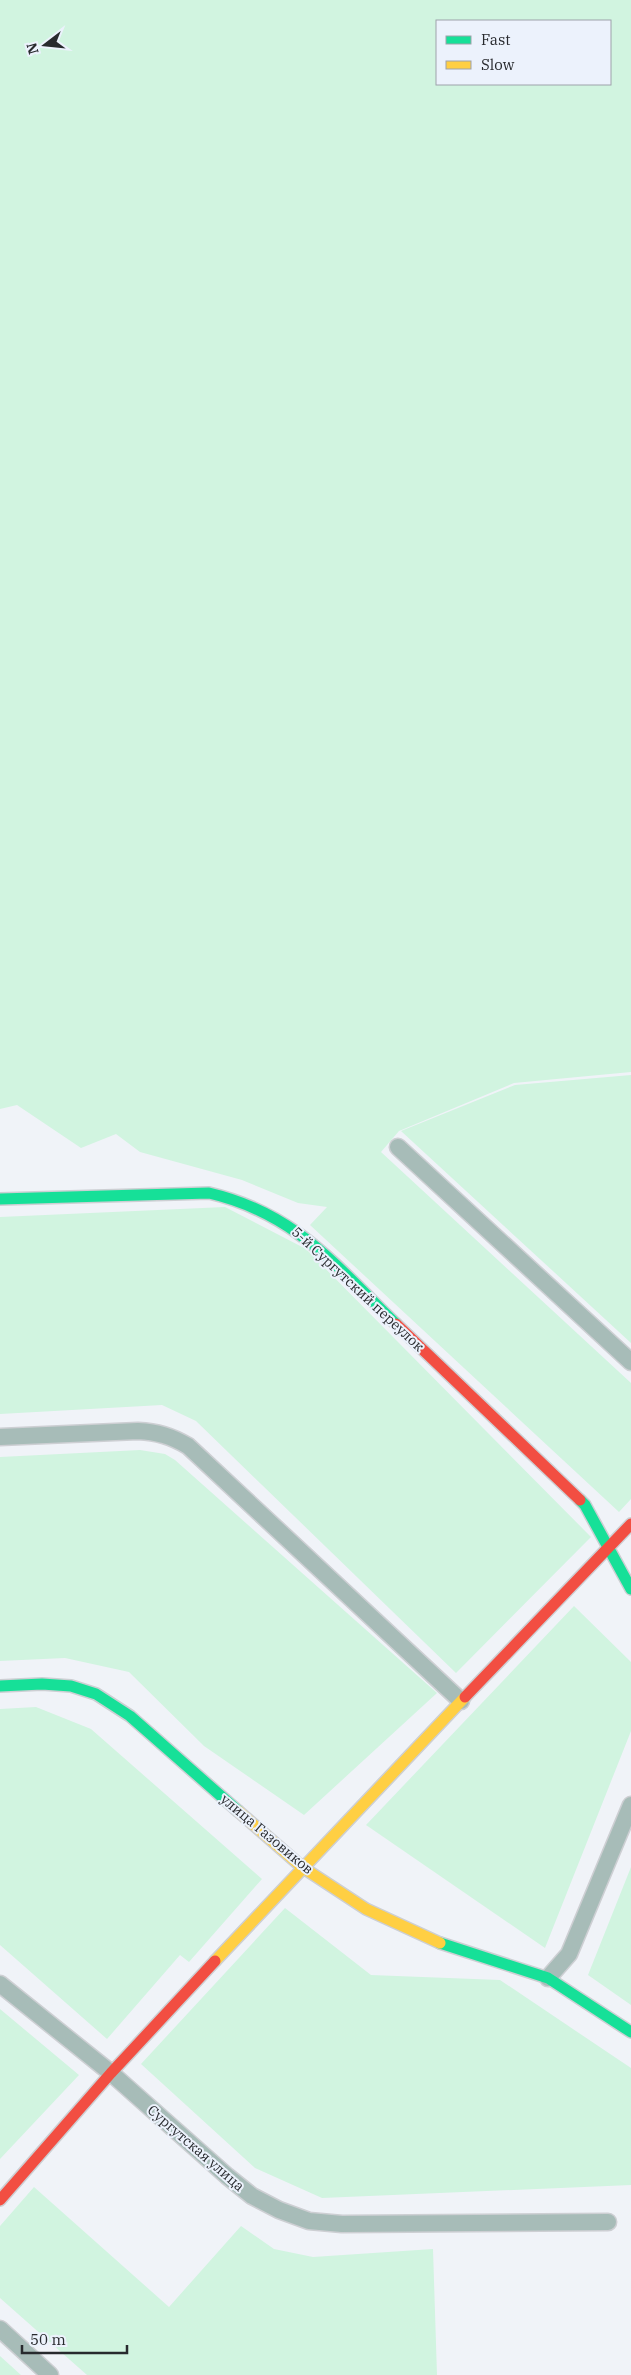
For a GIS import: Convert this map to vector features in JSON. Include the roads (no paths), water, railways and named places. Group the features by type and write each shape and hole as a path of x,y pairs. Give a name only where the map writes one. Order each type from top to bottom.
{"street":[{"path":"398,1147 631,1362"},
{"name":"5-й Сургутский переулок","path":"0,1199 209,1193 236,1198 262,1208 286,1222 308,1240 585,1506 609,1546"},
{"path":"0,1437 138,1431 164,1434 188,1446 461,1701"},
{"path":"0,2200 111,2074 302,1867 631,1524"},
{"path":"609,1546 631,1589"},
{"name":"улица Газовиков","path":"0,1686 42,1684 71,1686 96,1694 130,1716 302,1867 366,1909 436,1942 548,1978 631,2032"},
{"path":"548,1978 569,1954 631,1805"},
{"name":"Сургутская улица","path":"0,1984 111,2074 252,2196 279,2210 309,2222 342,2224 608,2222"},
{"path":"0,2329 50,2375"}]}
